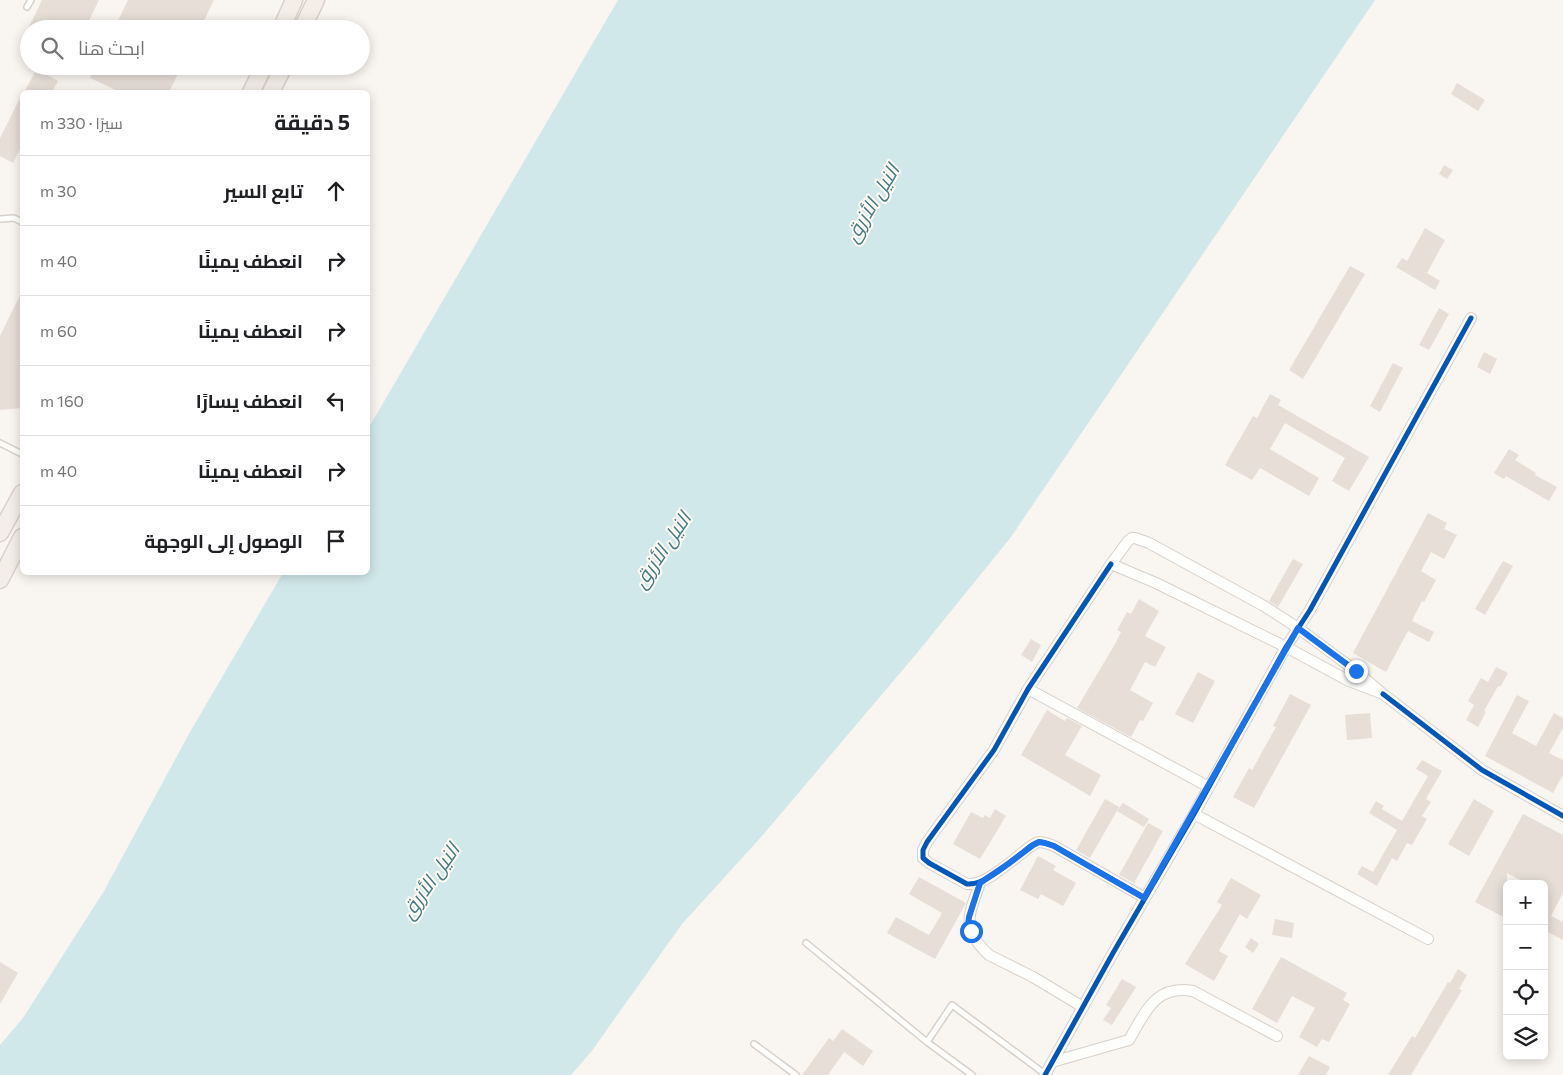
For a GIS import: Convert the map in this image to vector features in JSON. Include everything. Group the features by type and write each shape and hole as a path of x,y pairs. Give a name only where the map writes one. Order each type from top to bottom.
{"main road":[{"path":"285,20 294,0"},
{"path":"306,20 316,0"},
{"path":"252,90 260,75"},
{"path":"272,90 280,75"},
{"path":"0,532 20,497"},
{"path":"0,580 20,542"}],"street":[{"path":"1045,1074 1144,898 1194,814 1286,647 1310,610 1471,318"},
{"path":"1144,898 1054,846 1045,843 1039,842 1033,845 980,883 967,884 929,863 924,858 923,850 994,750 1028,689 1111,564 1128,541 1135,538 1149,543 1264,606 1298,628 1482,770 1563,816"},
{"path":"1111,564 1156,583 1286,647 1349,681 1383,694"},
{"path":"1028,689 1208,787"},
{"path":"1194,814 1428,939"},
{"path":"980,883 968,925 984,951 988,955 1033,977 1083,1007"},
{"path":"1052,1062 1129,1040 1150,1004 1169,992 1180,989 1193,991 1277,1036"}],"lane":[{"path":"27,7 31,0"},
{"path":"0,219 14,218 20,221"},
{"path":"0,443 20,453"},
{"path":"806,943 927,1042 972,1075"},
{"path":"927,1042 952,1005 1045,1074"},
{"path":"754,1044 796,1075"}],"water":[{"name":"النيل الأزرق","path":"618,0 1375,0 1011,537 917,653 762,836 682,924 591,1052 571,1075 0,1075 0,1045 23,1018 104,891 190,732 282,575 370,575 370,426"}],"building":[{"path":"42,0 99,0 89,20 32,20"},
{"path":"128,0 214,0 204,20 118,20"},
{"path":"34,75 48,75 58,81 53,90 25,90"},
{"path":"92,75 178,75 170,90 116,90 90,78"},
{"path":"1457,83 1485,100 1478,111 1451,94"},
{"path":"20,98 20,149 13,163 0,156 0,138"},
{"path":"1444,165 1453,170 1447,179 1439,174"},
{"path":"1425,228 1445,240 1427,273 1440,281 1435,290 1396,267 1402,258 1407,261"},
{"path":"1350,266 1365,274 1303,379 1289,370"},
{"path":"20,295 20,408 0,410 0,336"},
{"path":"1439,308 1449,314 1429,350 1419,345"},
{"path":"1484,352 1497,359 1490,374 1477,367"},
{"path":"1393,363 1403,368 1380,412 1370,406"},
{"path":"1270,394 1281,400 1278,405 1369,457 1349,491 1332,481 1345,458 1285,423 1270,449 1319,478 1309,496 1260,468 1252,480 1225,465 1253,416 1257,418"},
{"path":"1509,449 1519,455 1515,460 1536,473 1535,475 1557,487 1549,501 1506,476 1504,479 1494,473"},
{"path":"1428,513 1447,523 1444,529 1457,535 1444,559 1431,552 1421,571 1436,580 1412,621 1434,632 1429,642 1408,631 1386,672 1353,653"},
{"path":"1293,559 1303,564 1278,607 1269,601"},
{"path":"1503,561 1513,566 1485,615 1475,609"},
{"path":"1139,599 1159,611 1145,636 1166,647 1155,667 1145,662 1130,690 1153,703 1143,721 1140,720 1131,737 1077,708 1115,644 1121,632 1117,630 1127,612 1131,614"},
{"path":"1031,639 1041,645 1032,662 1021,655"},
{"path":"1496,667 1508,673 1500,687 1498,686 1484,711 1486,712 1478,727 1466,720 1474,705 1468,701 1481,678 1488,682"},
{"path":"1198,672 1215,681 1193,723 1175,714"},
{"path":"1290,694 1311,705 1254,808 1233,797 1249,768 1252,770 1276,727 1273,726"},
{"path":"1517,695 1529,701 1512,733 1536,746 1554,713 1563,718 1563,728 1549,753 1563,760 1563,775 1553,793 1485,756"},
{"path":"1047,710 1065,721 1067,718 1082,726 1065,755 1101,775 1090,796 1021,755"},
{"path":"1370,713 1372,738 1347,740 1345,715"},
{"path":"1422,760 1442,771 1426,799 1431,802 1422,816 1427,819 1412,845 1407,843 1397,861 1392,858 1377,886 1357,874 1362,866 1373,872 1397,830 1369,813 1376,801 1384,806 1382,809 1402,821 1428,776 1416,769"},
{"path":"1105,799 1119,807 1090,858 1076,850"},
{"path":"1474,799 1494,811 1469,856 1448,844"},
{"path":"1123,803 1149,819 1144,827 1117,811"},
{"path":"995,809 1006,816 980,859 953,844 971,812 983,818 985,815 990,818"},
{"path":"1523,814 1563,835 1563,893 1551,916 1563,922 1563,940 1548,932 1548,880 1520,880 1507,873 1507,880 1503,880 1503,917 1475,902"},
{"path":"1148,823 1163,831 1134,883 1119,875"},
{"path":"1038,856 1056,866 1053,870 1076,883 1063,906 1041,894 1038,899 1020,890"},
{"path":"919,877 966,903 935,959 887,933 896,917 929,935 942,913 909,894"},
{"path":"1231,878 1261,895 1247,919 1240,914 1219,951 1228,956 1214,981 1185,964 1222,905 1217,902"},
{"path":"1275,919 1294,923 1292,938 1272,935"},
{"path":"1251,938 1259,944 1253,953 1245,947"},
{"path":"1281,957 1347,993 1343,1000 1350,1004 1329,1042 1322,1039 1317,1047 1299,1037 1315,1008 1292,996 1277,1023 1252,1009"},
{"path":"0,962 18,973 0,1004"},
{"path":"1458,969 1467,975 1459,989 1462,990 1411,1075 1388,1075 1412,1036 1415,1038 1448,982 1450,983"},
{"path":"1122,979 1136,987 1112,1025 1103,1020 1111,1008 1106,1005"},
{"path":"842,1029 873,1051 863,1066 844,1052 828,1075 802,1075 829,1038 833,1041"},
{"path":"1309,1056 1330,1067 1326,1075 1298,1075"}],"cycle path":[{"path":"1045,1075 1194,814 1286,647 1310,610 1471,318"},
{"path":"1111,564 1028,689 994,750 927,842 923,850 923,858 967,884 974,884 996,873 1032,845 1043,842 1054,846 1145,898"},
{"path":"1383,694 1482,770 1563,816"}],"route":[{"path":"971,931 968,925 969,917 980,883 1039,842 1054,846 1144,898 1194,814 1298,628 1356,671"}]}
